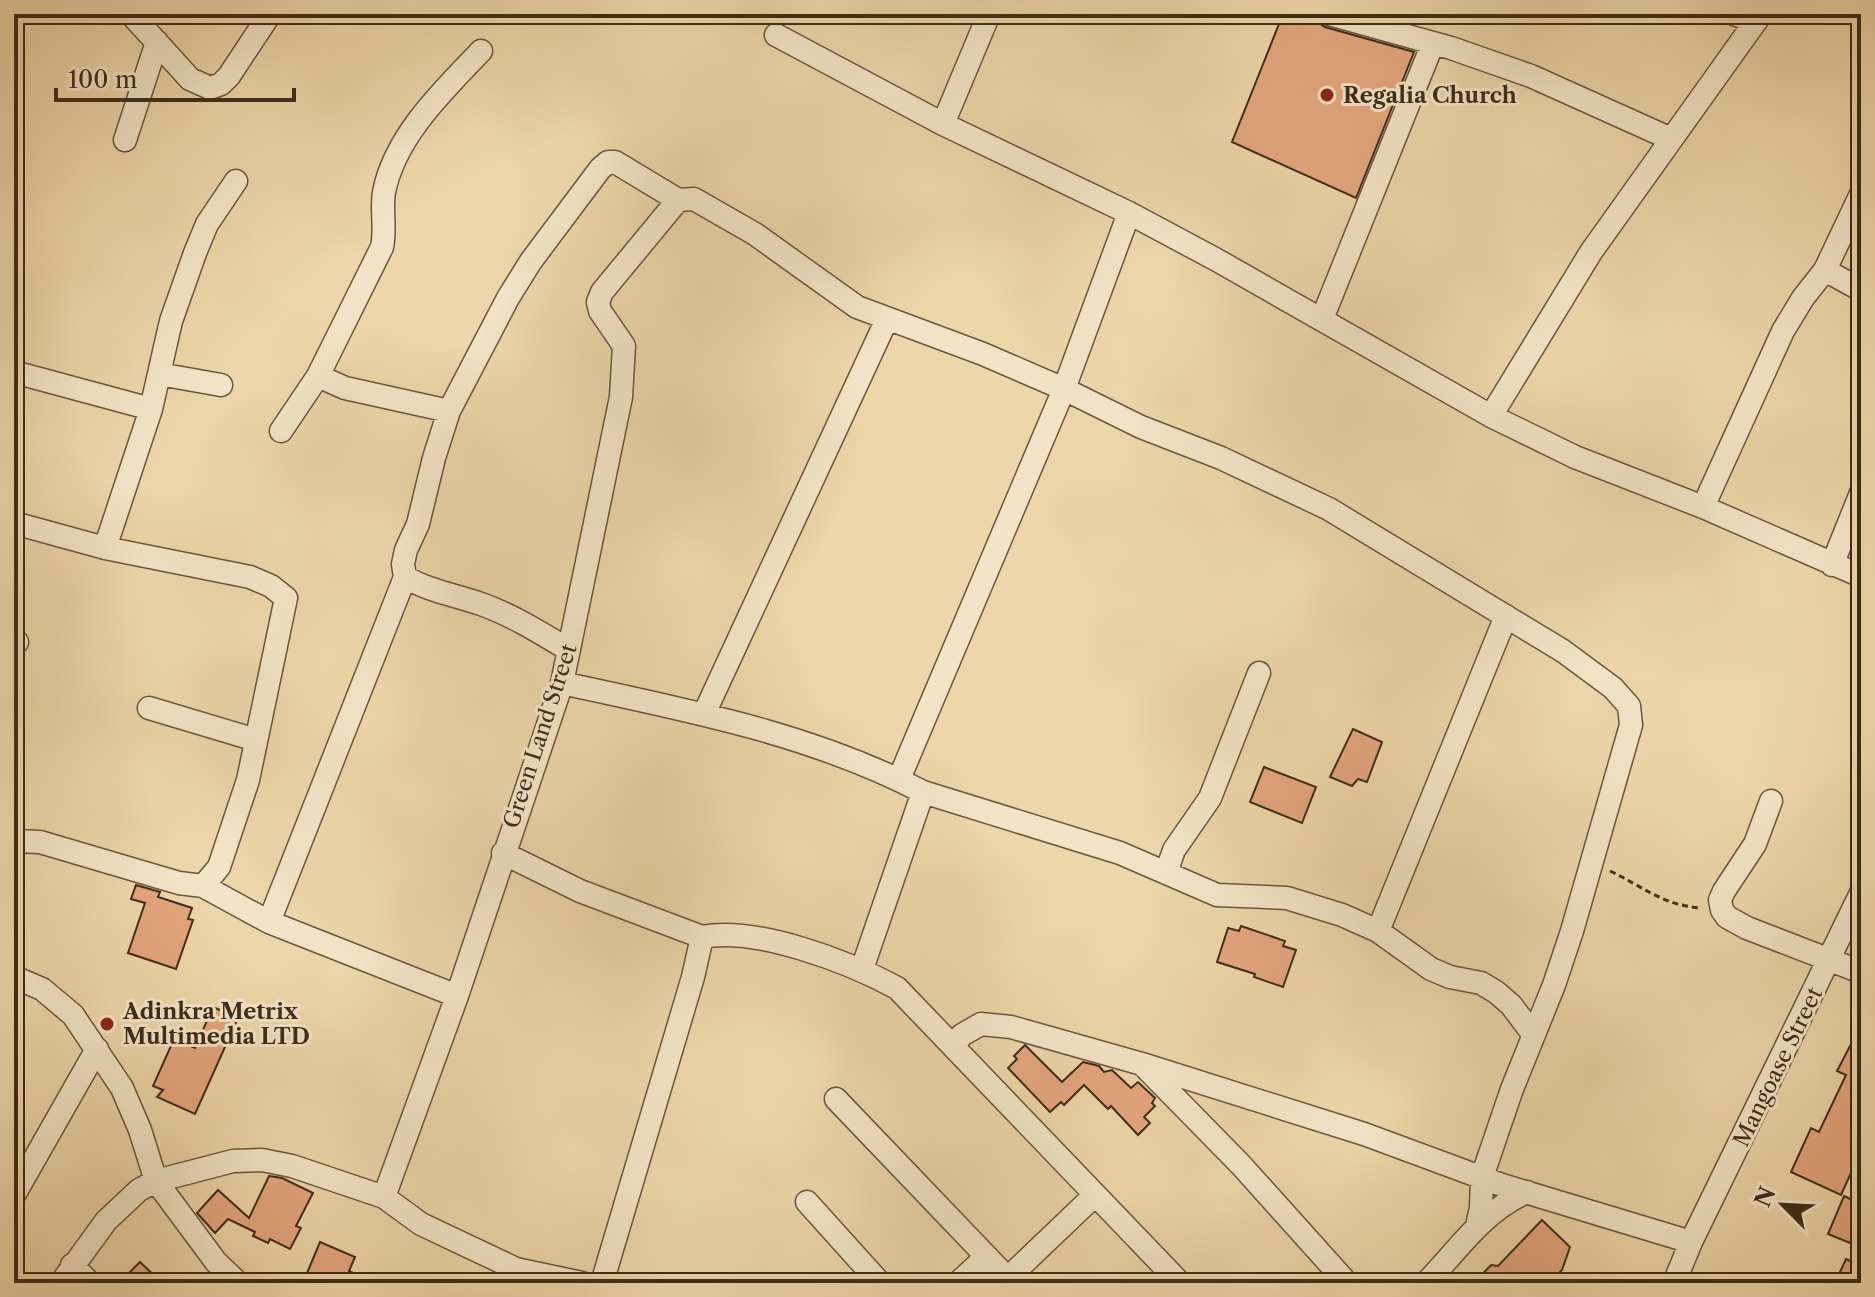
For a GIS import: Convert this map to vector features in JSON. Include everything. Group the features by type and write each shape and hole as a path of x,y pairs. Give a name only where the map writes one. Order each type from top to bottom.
{"street":[{"path":"111,14 122,14"},
{"path":"131,14 190,79 205,88 215,87 229,76 270,14"},
{"path":"943,124 989,14"},
{"path":"1329,14 1433,43 1531,76 1671,139"},
{"path":"1491,416 1591,252 1671,139 1750,17"},
{"path":"776,35 943,124 1129,213 1282,295 1491,416 1575,457 1703,507 1861,576"},
{"path":"125,140 157,42"},
{"path":"1322,319 1433,43"},
{"path":"281,431 318,376 382,247 385,233 384,194 400,150 439,95 481,51"},
{"path":"269,922 405,577 403,564 406,550 418,524 449,411 515,286 600,169 608,162 621,163 678,200 694,199 755,234 857,307 983,354 1329,509 1563,651 1613,688 1629,706 1631,725 1554,985 1533,1034 1482,1177 1477,1226"},
{"path":"105,548 151,409 171,321 195,253 207,224 236,181"},
{"path":"1703,507 1783,331 1825,270 1861,194"},
{"name":"Green Land Street","path":"384,1197 457,996 562,683 621,397 625,354 621,339 600,311 598,302 602,292 678,200"},
{"path":"899,779 1064,389 1129,213"},
{"path":"1825,270 1861,290"},
{"path":"704,714 887,319"},
{"path":"14,372 151,409"},
{"path":"159,374 221,385"},
{"path":"318,376 345,388 449,411"},
{"path":"1832,565 1861,493"},
{"path":"14,523 105,548 250,577 271,586 286,598 248,780 219,867 203,886"},
{"path":"405,577 422,587 483,605 525,624 569,650"},
{"path":"1378,931 1506,616"},
{"path":"1166,873 1174,850 1210,798 1259,673"},
{"path":"562,683 704,714 797,739 899,779 923,792 1120,853 1217,895 1287,898 1342,915 1378,931 1431,969 1450,977 1481,983 1496,992 1511,1005 1533,1034"},
{"path":"149,708 256,740"},
{"path":"862,969 923,792"},
{"path":"1771,801 1755,844 1724,891 1720,900 1722,910 1727,917 1747,928 1861,972"},
{"path":"14,841 40,842 179,883 203,886 269,922 457,996"},
{"path":"503,853 580,891 702,937 722,933 756,937 862,969 897,988 1180,1283"},
{"name":"Mangoase Street","path":"1674,1283 1861,893"},
{"path":"602,1283 693,977 702,937"},
{"path":"14,977 42,989 73,1015 122,1088 156,1181 216,1262 238,1283"},
{"path":"953,1046 962,1035 981,1024 1011,1027 1142,1064 1364,1134 1527,1192 1691,1242"},
{"path":"14,1195 97,1049"},
{"path":"1142,1064 1241,1165 1347,1283"},
{"path":"836,1099 1010,1281 1095,1195"},
{"path":"90,1283 66,1274 106,1221 139,1190 156,1181 233,1161 262,1160 292,1166 384,1197 421,1224 514,1276 582,1283"},
{"path":"1426,1283 1477,1226 1502,1204 1527,1192"},
{"path":"807,1202 880,1283"},
{"path":"958,1283 986,1257"}],"path":[{"path":"1592,863 1657,898 1683,907 1722,910"}],"building":[{"name":"Regalia Church","path":"1283,14 1307,14 1325,27 1414,52 1356,198 1232,142"},
{"path":"1353,729 1382,742 1367,782 1358,779 1352,786 1330,777"},
{"path":"1264,767 1316,787 1302,823 1250,802"},
{"path":"136,885 160,892 158,897 192,908 188,919 193,920 176,969 128,953 145,903 131,899"},
{"path":"1241,926 1285,941 1283,946 1296,950 1283,987 1217,962 1228,928 1239,931"},
{"path":"213,1007 238,1018 195,1114 157,1097 163,1090 153,1086 174,1039 195,1048"},
{"path":"1861,1025 1861,1151 1841,1195 1791,1172 1811,1128 1819,1132 1846,1075 1837,1071"},
{"path":"1025,1045 1062,1082 1083,1062 1099,1066 1104,1072 1112,1070 1131,1088 1138,1082 1155,1098 1152,1103 1155,1106 1144,1117 1150,1123 1138,1135 1111,1106 1108,1109 1084,1085 1064,1105 1061,1102 1050,1112 1008,1068"},
{"path":"269,1176 282,1178 313,1193 296,1226 301,1228 290,1249 270,1239 268,1243 253,1236 255,1232 228,1219 215,1233 197,1213 218,1190 249,1218"},
{"path":"1844,1196 1861,1204 1861,1218 1850,1243 1828,1234"},
{"path":"1542,1220 1570,1247 1562,1270 1550,1283 1474,1283 1491,1265 1498,1266"},
{"path":"320,1242 355,1257 349,1271 373,1283 316,1283 305,1278"},
{"path":"1846,1259 1861,1266 1861,1283 1835,1283"},
{"path":"140,1262 162,1283 119,1283"}],"place":[{"name":"Regalia Church","path":"1327,95"},
{"name":"Adinkra Metrix Multimedia LTD","path":"107,1024"}]}
